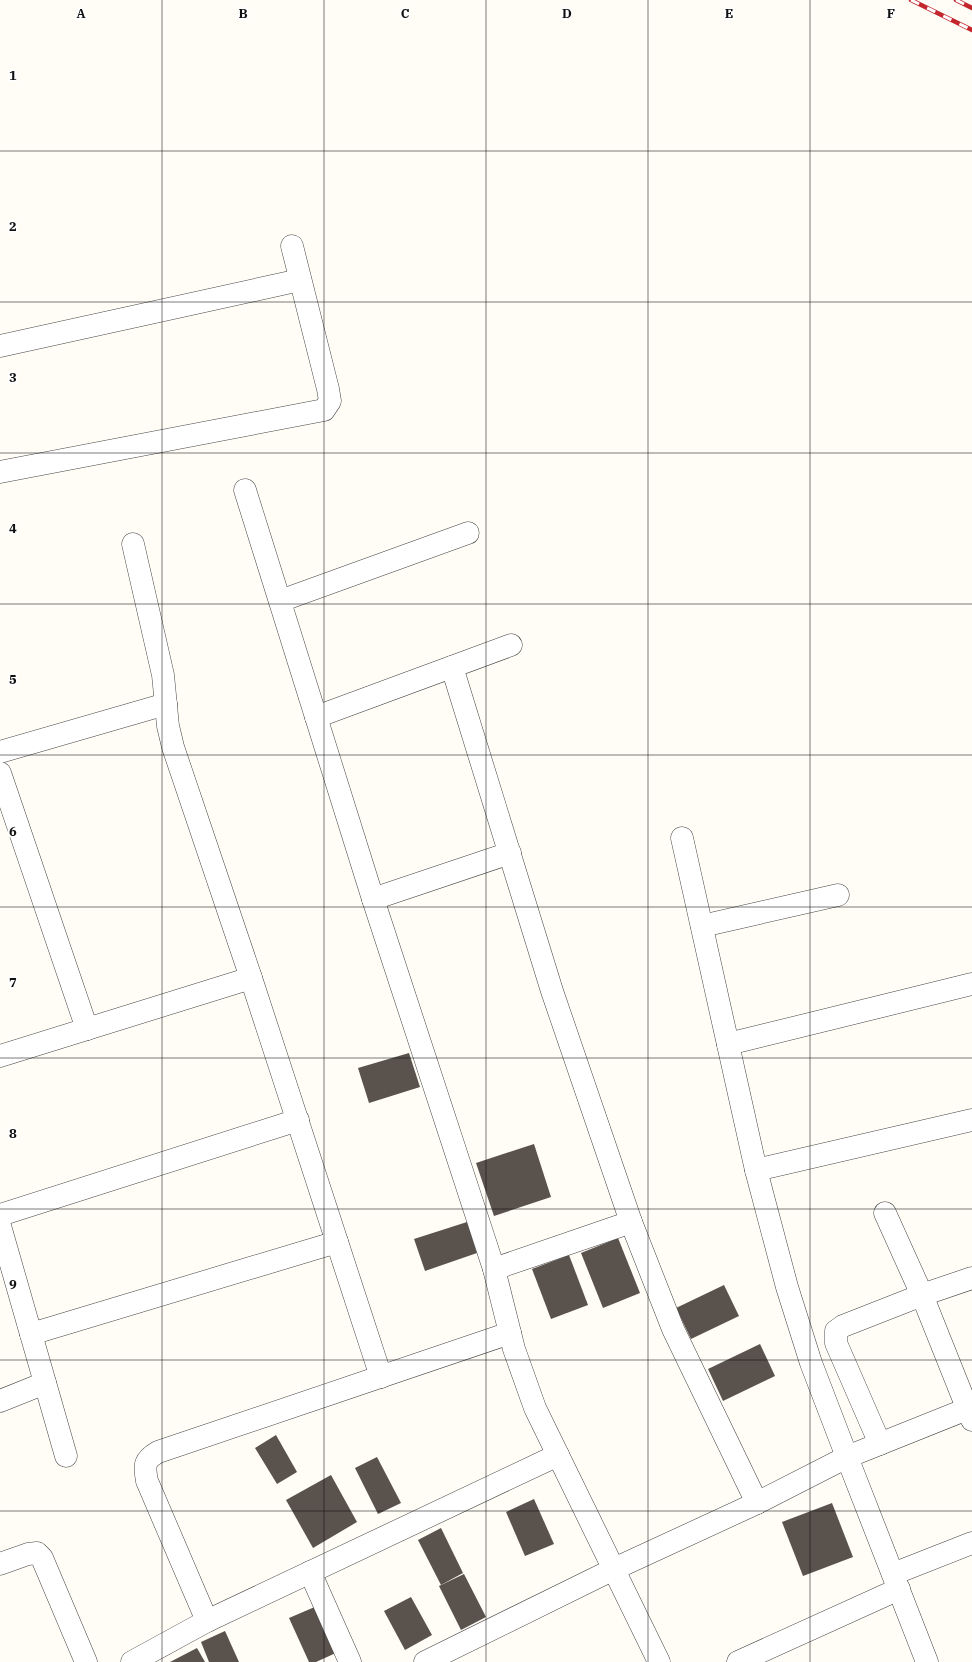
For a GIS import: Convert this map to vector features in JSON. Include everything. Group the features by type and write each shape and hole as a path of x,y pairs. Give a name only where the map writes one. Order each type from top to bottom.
{"street":[{"path":"0,472 324,410 330,401 292,246"},
{"path":"0,346 300,280"},
{"path":"245,490 373,899 494,1269 514,1349 535,1408 659,1662"},
{"path":"280,601 468,533"},
{"path":"133,544 163,675 168,726 172,747 252,978 381,1377"},
{"path":"316,717 511,645"},
{"path":"452,667 552,991 631,1222 673,1329 757,1503"},
{"path":"0,752 166,704"},
{"path":"0,773 87,1029"},
{"path":"682,838 756,1170 789,1294 811,1363 928,1662"},
{"path":"373,899 510,854"},
{"path":"702,926 838,896"},
{"path":"0,1056 252,978"},
{"path":"728,1044 972,984"},
{"path":"0,1215 298,1120"},
{"path":"756,1170 972,1120"},
{"path":"425,1662 614,1569 757,1503 847,1457 971,1412 922,1295 885,1214"},
{"path":"494,1269 631,1222"},
{"path":"0,1226 66,1456"},
{"path":"31,1334 337,1242"},
{"path":"880,1444 836,1343 836,1331 843,1326 922,1295 972,1278"},
{"path":"207,1621 147,1481 144,1468 148,1458 158,1452 510,1333"},
{"path":"0,1401 45,1382"},
{"path":"132,1662 207,1621 558,1455"},
{"path":"738,1662 972,1543"},
{"path":"0,1564 28,1554 37,1553 42,1558 86,1662"},
{"path":"310,1572 350,1662"}],"building":[{"path":"409,1053 420,1087 369,1103 358,1068"},
{"path":"534,1144 551,1197 494,1216 476,1163"},
{"path":"467,1222 477,1253 425,1271 414,1239"},
{"path":"618,1238 640,1293 603,1308 581,1253"},
{"path":"569,1255 588,1305 551,1319 532,1269"},
{"path":"724,1285 739,1316 691,1339 676,1308"},
{"path":"760,1344 775,1376 723,1401 708,1369"},
{"path":"276,1435 297,1472 277,1484 255,1448"},
{"path":"377,1457 401,1503 378,1514 355,1468"},
{"path":"331,1475 357,1522 313,1548 286,1500"},
{"path":"534,1499 554,1544 525,1556 506,1512"},
{"path":"832,1503 853,1557 803,1576 782,1522"},
{"path":"441,1528 463,1573 441,1585 418,1540"},
{"path":"464,1574 486,1617 461,1630 439,1586"},
{"path":"411,1597 432,1635 405,1650 384,1611"},
{"path":"317,1606 338,1652 316,1662 309,1662 289,1618"},
{"path":"225,1631 239,1662 209,1662 201,1642"},
{"path":"197,1648 205,1662 170,1662"}],"railway":[{"path":"911,0 972,30"},
{"path":"956,0 972,8"}]}
